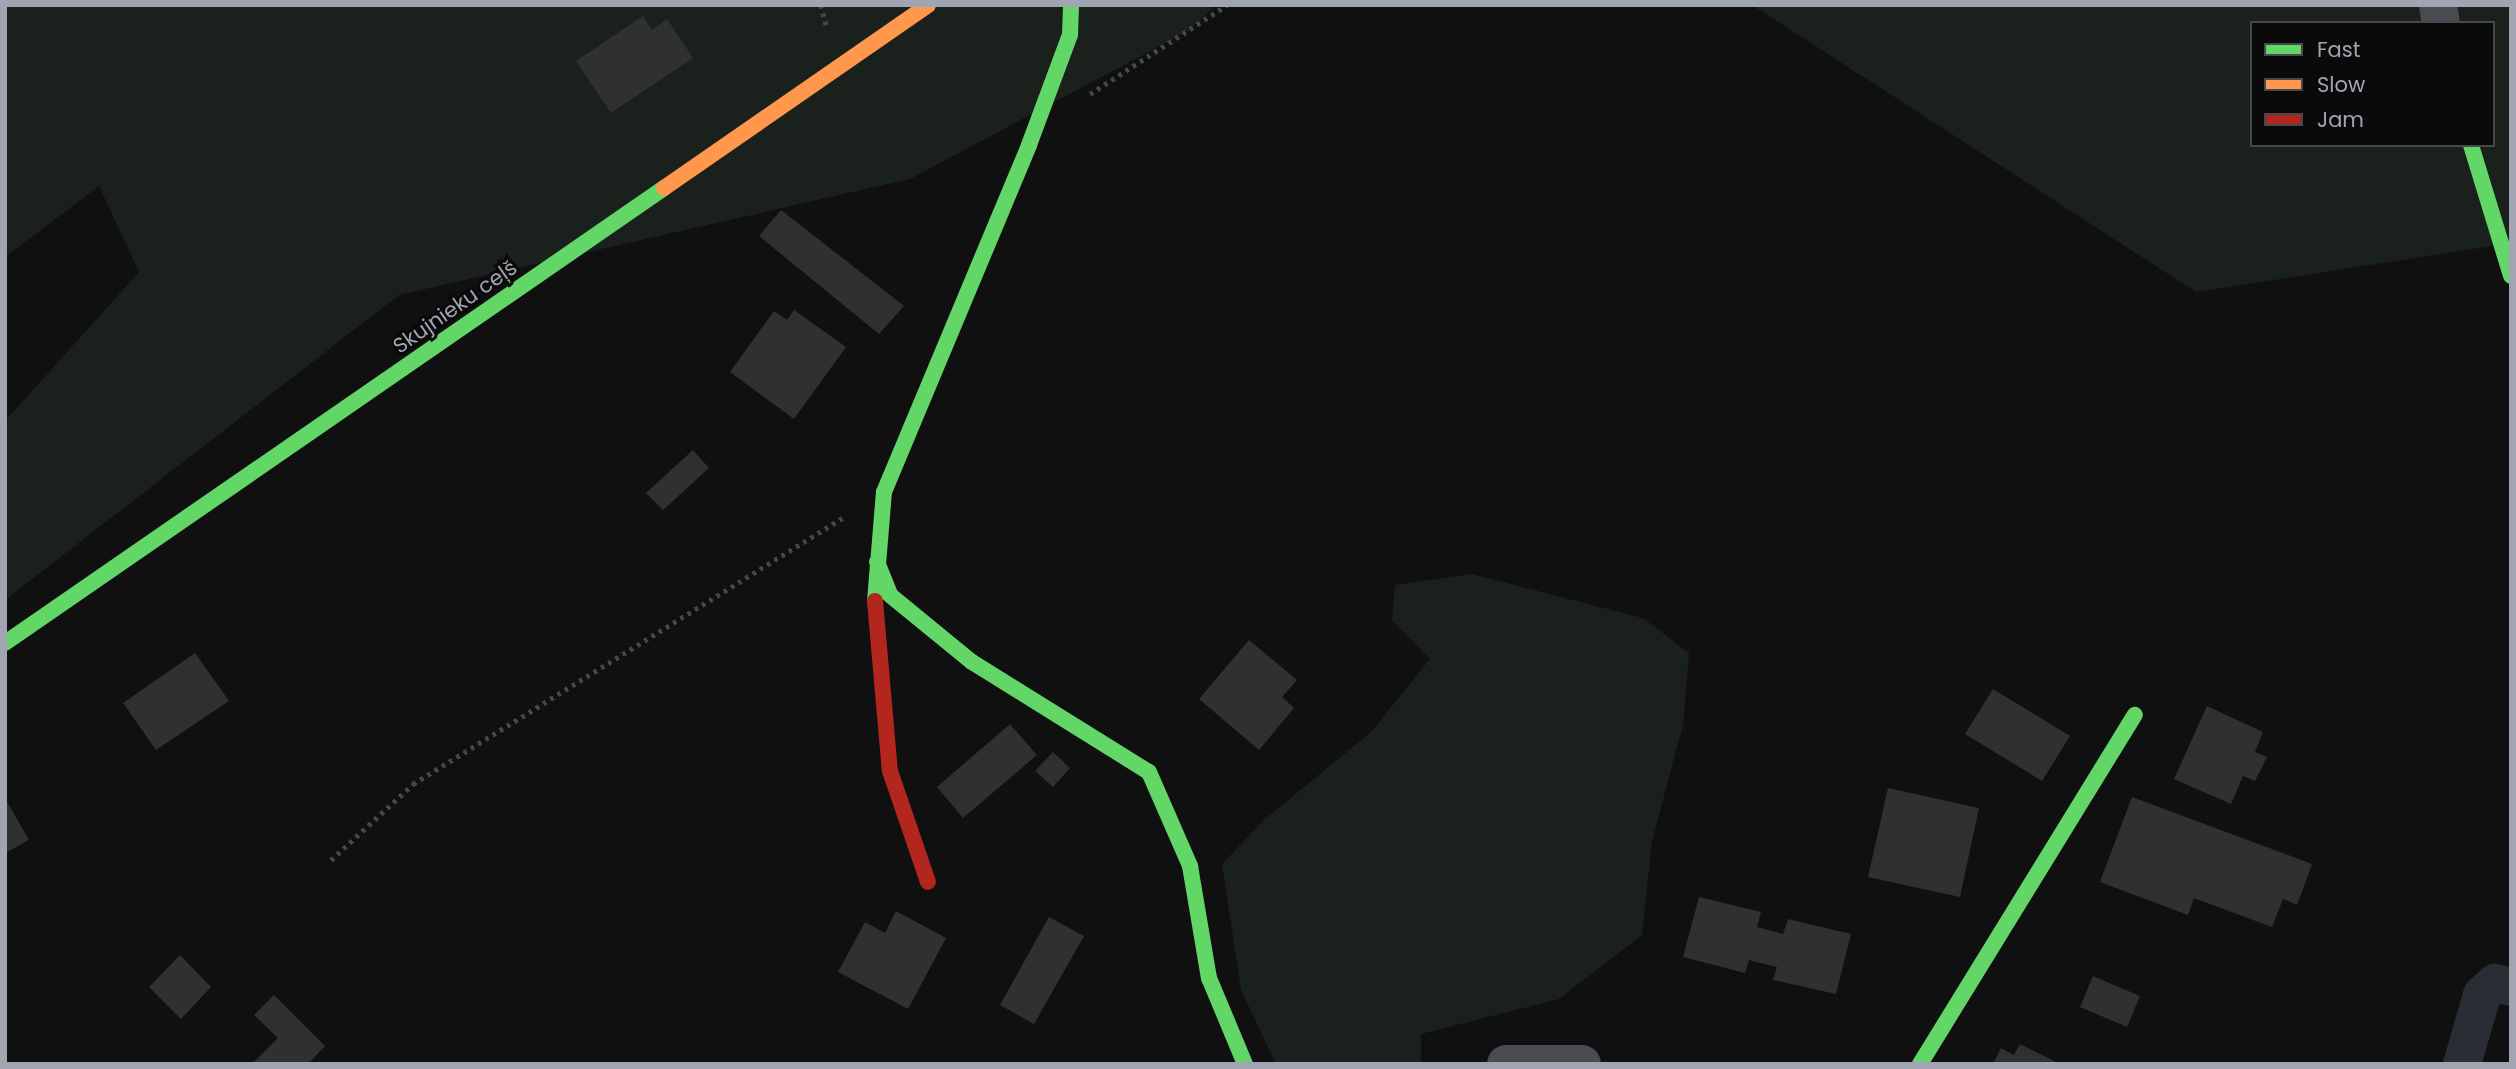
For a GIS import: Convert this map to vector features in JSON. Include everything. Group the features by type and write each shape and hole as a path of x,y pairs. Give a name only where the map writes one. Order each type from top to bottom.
{"street":[{"name":"Skujnieku ceļš","path":"5,643 928,5"},
{"path":"928,883 890,771 874,590 884,492 1037,125 1070,35 1071,5"},
{"path":"2472,147 2511,276"},
{"path":"877,560 890,595 972,662 1149,772 1190,866 1209,978 1245,1064"},
{"path":"1920,1064 2135,715"},
{"path":"1506,1064 1582,1064"}],"path":[{"path":"1079,101 1227,5"},
{"path":"331,860 414,784 884,492"}],"shaded area":[{"path":"5,5 1216,5 1188,31 910,179 399,295 5,600 5,421 139,272 99,186 5,257"},
{"path":"1752,5 2511,5 2511,243 2196,292"},
{"path":"1472,574 1643,618 1689,653 1683,725 1652,841 1642,935 1559,999 1421,1034 1421,1064 1276,1064 1241,990 1222,864 1264,820 1371,732 1430,659 1392,620 1395,585"}],"building":[{"path":"643,16 652,30 667,19 693,58 611,113 576,61"},
{"path":"781,210 904,306 879,334 759,236"},
{"path":"794,310 846,347 794,419 730,372 774,311 787,320"},
{"path":"693,450 709,468 663,510 646,493"},
{"path":"1249,640 1297,680 1282,697 1294,708 1259,750 1199,699"},
{"path":"195,653 229,701 156,750 123,703"},
{"path":"1993,689 2070,736 2042,781 1965,734"},
{"path":"2207,706 2263,732 2255,752 2267,757 2255,781 2243,776 2231,804 2174,779"},
{"path":"1010,724 1037,755 963,818 937,787"},
{"path":"1053,752 1070,768 1053,787 1035,771"},
{"path":"1888,788 1979,808 1960,897 1868,877"},
{"path":"2132,797 2312,864 2297,905 2283,899 2272,927 2194,898 2188,915 2100,882"},
{"path":"5,798 29,840 5,853"},
{"path":"1699,897 1761,912 1757,927 1783,934 1788,919 1851,934 1836,994 1773,980 1777,967 1749,960 1745,973 1683,957"},
{"path":"896,911 946,938 908,1009 838,972 865,922 885,933"},
{"path":"1049,917 1084,936 1034,1024 1000,1005"},
{"path":"180,955 211,987 181,1019 149,987"},
{"path":"2093,976 2140,996 2127,1027 2080,1007"},
{"path":"274,995 325,1046 308,1064 252,1064 278,1038 254,1015"},
{"path":"2020,1044 2060,1064 1993,1064 2001,1048 2014,1055"}],"waterway":[{"path":"2462,1064 2482,995 2495,983 2511,987"}],"traffic: fast":[{"path":"875,601 884,492 1029,145 1070,35 1071,5"},
{"path":"2472,147 2511,276"},
{"path":"5,643 664,188"},
{"path":"877,562 890,595 972,662 1149,772 1190,866 1209,978 1245,1064"},
{"path":"1920,1064 2135,715"}],"traffic: slow":[{"path":"664,188 928,5"}],"traffic: jam":[{"path":"875,601 890,771 928,882"}]}
